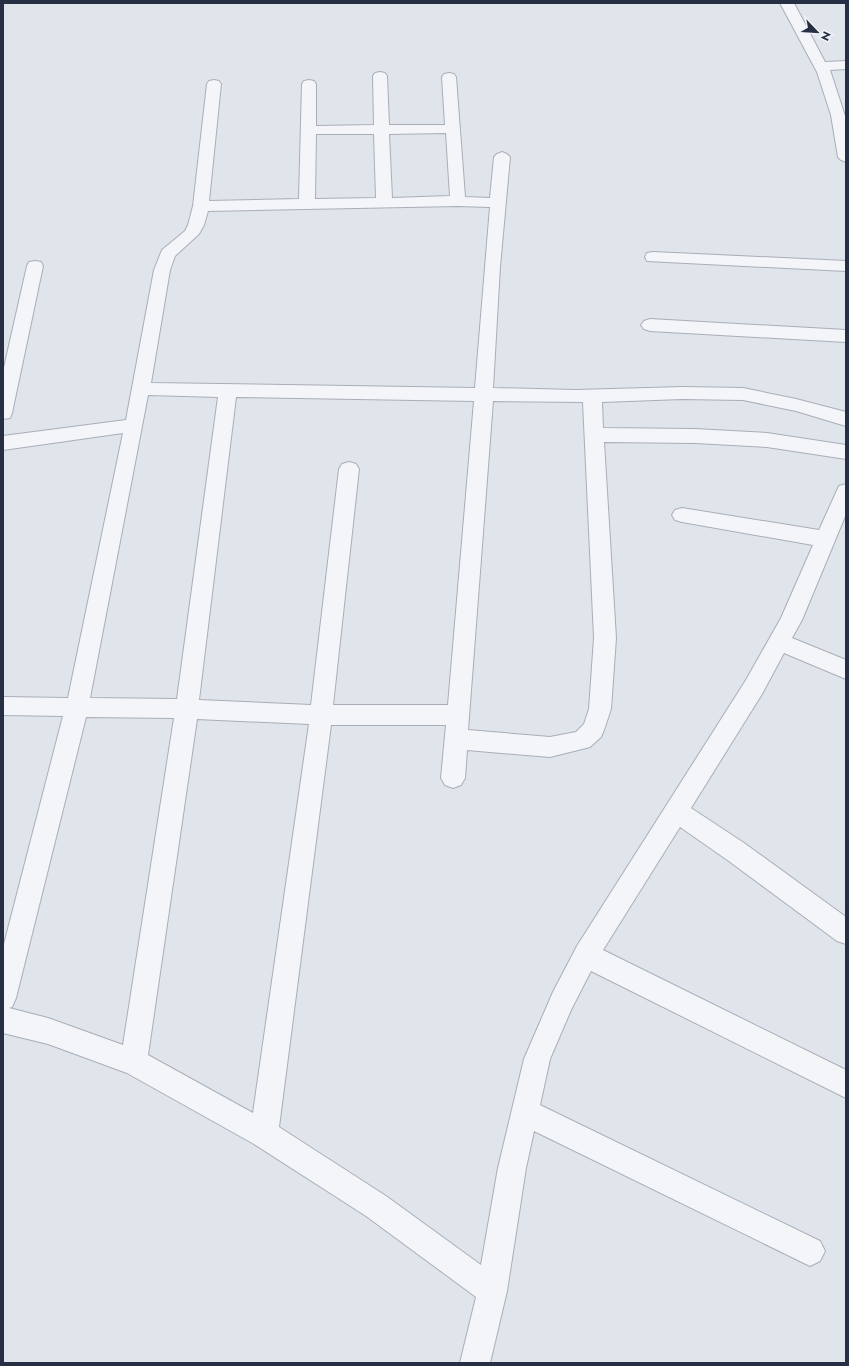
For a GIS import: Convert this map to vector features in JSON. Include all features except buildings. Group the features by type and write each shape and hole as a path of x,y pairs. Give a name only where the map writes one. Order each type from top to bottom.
{"street":[{"path":"787,3 820,66 838,115 846,157"},
{"path":"820,66 846,65"},
{"path":"380,76 384,202"},
{"path":"449,77 458,201"},
{"path":"3,998 77,707 134,425 162,270 168,254 191,234 196,224 200,206 214,84"},
{"path":"307,204 309,84"},
{"path":"309,130 453,129"},
{"path":"453,778 484,394 492,267 502,157"},
{"path":"200,206 458,201 498,203"},
{"path":"653,257 846,266"},
{"path":"3,412 34,266"},
{"path":"650,325 846,336"},
{"path":"140,389 592,395 682,392 743,394 796,405 846,419"},
{"path":"134,1062 187,709 228,390"},
{"path":"457,739 550,747 582,740 593,730 600,709 605,638 592,395"},
{"path":"3,443 134,425"},
{"path":"594,435 695,436 767,440 846,452"},
{"path":"264,1134 321,715 350,469"},
{"path":"474,1363 492,1291 512,1168 537,1059 562,1001 586,955 754,687 791,620 846,490"},
{"path":"682,515 825,539"},
{"path":"779,642 846,670"},
{"path":"3,706 187,709 321,715 459,716"},
{"path":"676,811 735,851 846,932"},
{"path":"586,955 846,1084"},
{"path":"3,1020 48,1031 134,1062 264,1134 376,1206 492,1291"},
{"path":"525,1112 810,1252"}]}
